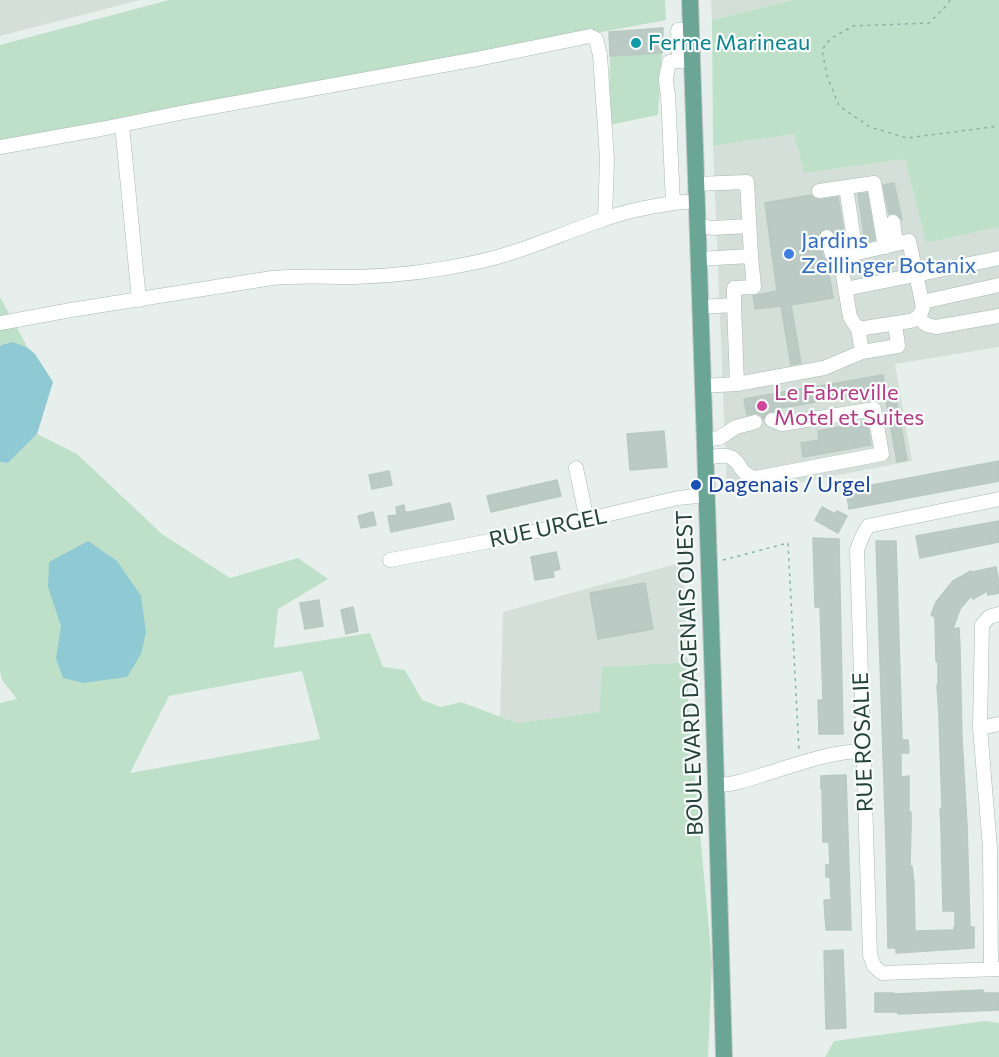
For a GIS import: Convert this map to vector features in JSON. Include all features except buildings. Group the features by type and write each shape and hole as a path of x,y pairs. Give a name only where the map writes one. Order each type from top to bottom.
{"main road":[{"name":"BOULEVARD DAGENAIS OUEST","path":"690,0 691,30 686,61 696,193 724,1057"}],"street":[{"path":"0,147 467,61 590,36 596,39 600,55 607,159 605,219"},
{"path":"673,203 666,77 669,62 686,61"},
{"path":"122,125 139,300"},
{"path":"0,323 272,278 365,277 437,270 498,257 631,211 673,203 696,193 747,182 754,287 734,288 737,384"},
{"path":"819,191 874,183 891,245"},
{"path":"846,187 856,253"},
{"path":"891,245 892,222"},
{"path":"697,225 712,228 749,226"},
{"path":"827,237 834,256 909,241 922,302 922,311 918,318 858,329"},
{"path":"698,259 752,256"},
{"path":"840,256 850,317 858,329 862,352"},
{"path":"845,289 999,258"},
{"path":"922,302 999,285"},
{"path":"700,307 734,305"},
{"path":"918,318 927,325 936,327 999,316"},
{"path":"702,386 737,384 824,368 862,352 898,345 895,324"},
{"path":"705,459 729,456 736,460 743,473 756,478 882,454 874,409 782,424 772,420"},
{"path":"704,440 719,438 736,427 755,422"},
{"path":"576,468 586,520"},
{"name":"RUE URGEL","path":"390,560 586,520 684,497 707,495"},
{"name":"RUE ROSALIE","path":"995,969 882,973 874,966 870,955 857,550 868,526 999,499"},
{"path":"995,969 994,847 980,728 982,625 989,617 999,614"},
{"path":"980,728 999,724"},
{"path":"716,785 737,783 838,753 863,751"}],"path":[{"path":"950,0 928,23 853,26 830,39 822,50 827,76 839,106 870,127 908,138 999,126"},
{"path":"709,562 788,543 800,763"}],"shaded area":[{"path":"0,0 140,0 0,36"},
{"path":"711,0 792,0 712,20"},
{"path":"794,134 804,173 905,159 926,243 999,227 999,347 895,364 912,461 791,484 727,491 713,146"},
{"path":"683,562 688,662 602,667 599,712 517,723 500,717 503,612"}],"green space":[{"path":"169,0 665,0 666,20 0,145 0,45"},
{"path":"792,0 999,0 999,227 926,243 905,159 804,173 794,134 713,146 712,20"},
{"path":"662,53 658,115 609,125 610,56"},
{"path":"0,297 28,348 10,343 0,346"},
{"path":"37,434 77,454 162,534 230,578 298,558 328,579 278,609 274,648 370,633 383,667 405,670 422,700 441,707 461,702 517,723 599,712 602,667 688,662 688,703 712,962 708,1057 0,1057 0,703 17,699 2,680 0,670 0,462 8,463","holes":["302,671 320,739 130,773 169,696"]},
{"path":"985,1021 999,1023 999,1057 825,1057 834,1041"}],"water":[{"path":"13,342 28,348 35,354 53,382 37,434 8,463 0,462 0,346"},
{"path":"88,541 117,561 141,596 146,632 141,654 127,677 83,683 63,678 56,658 61,626 48,587 49,562"}],"place":[{"name":"Ferme Marineau","path":"636,43"},
{"name":"Jardins Zeillinger Botanix","path":"789,254"},
{"name":"Le Fabreville Motel et Suites","path":"762,406"},
{"name":"Dagenais / Urgel","path":"696,485"}]}
